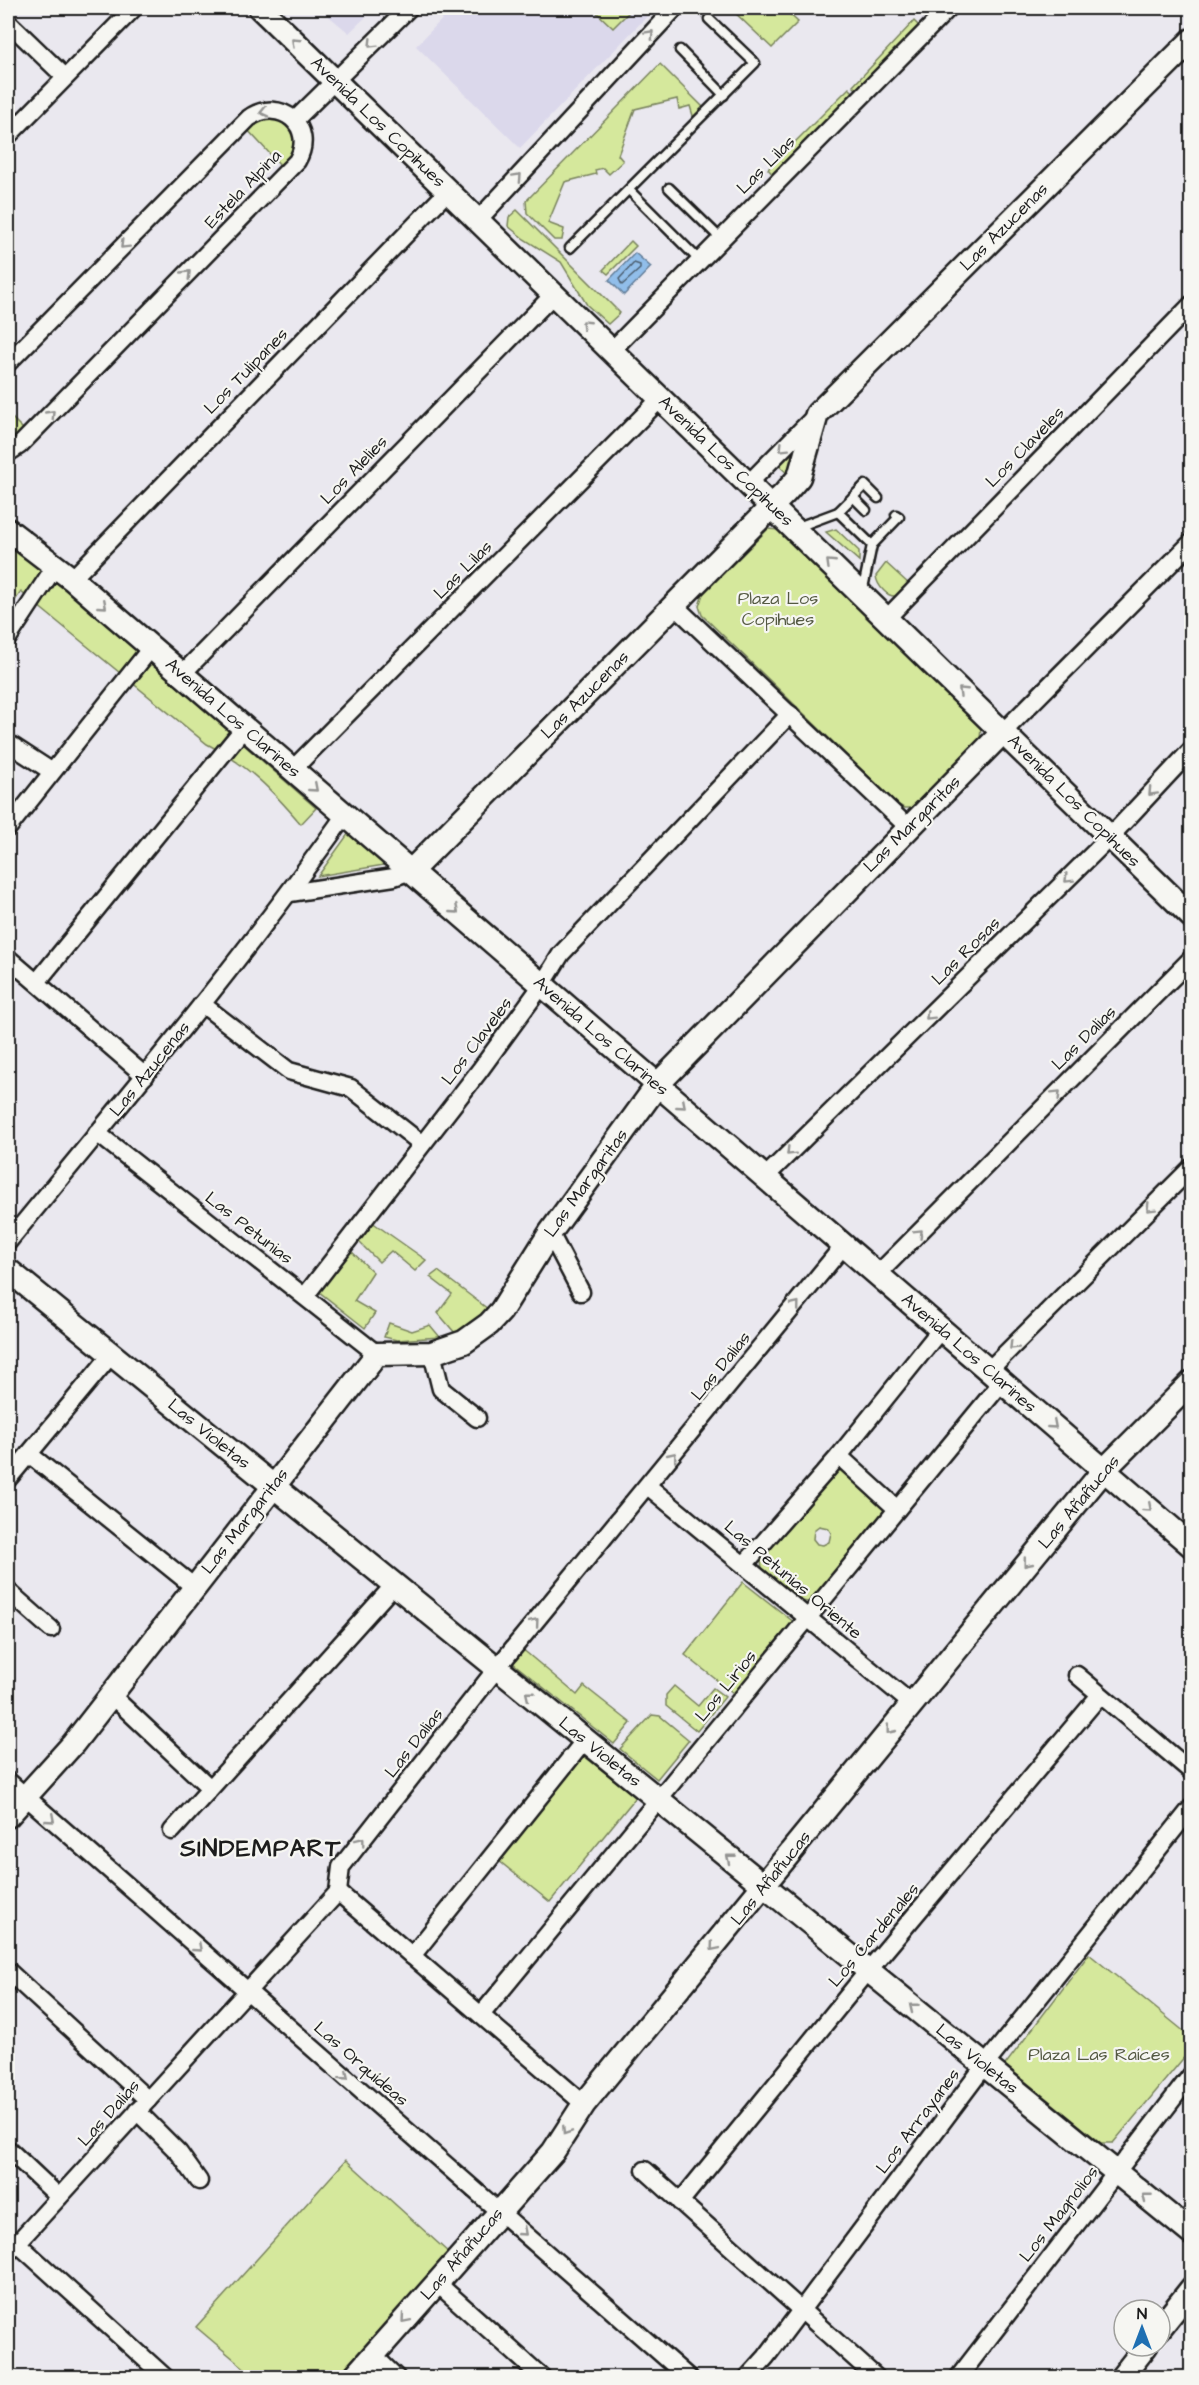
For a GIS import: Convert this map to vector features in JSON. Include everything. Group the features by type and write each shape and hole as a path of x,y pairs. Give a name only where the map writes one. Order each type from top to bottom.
{"street":[{"path":"8,136 134,8"},
{"name":"Avenida Los Copihues","path":"260,8 1004,731 1109,838 1191,917"},
{"path":"8,363 249,118 271,109 280,111 295,120 409,8"},
{"path":"478,220 675,8"},
{"name":"Las Lilas","path":"612,350 949,8"},
{"path":"8,22 65,77"},
{"name":"Las Azucenas","path":"749,483 1191,40"},
{"name":"Estela Alpina","path":"8,453 20,445 297,161 304,141 295,120"},
{"name":"Los Tulipanes","path":"8,638 64,572 448,191"},
{"name":"Los Alelies","path":"183,674 554,294"},
{"name":"Los Claveles","path":"887,618 1191,304"},
{"name":"Las Lilas","path":"293,769 661,398"},
{"name":"Las Azucenas","path":"290,893 394,877 411,871 675,606 799,477 817,414"},
{"name":"Avenida Los Clarines","path":"8,530 64,572 183,674 1191,1546"},
{"name":"Las Margaritas","path":"8,1816 73,1744 193,1587 377,1354 432,1353 464,1342 489,1324 501,1311 550,1233 658,1084 908,827 1191,542"},
{"path":"675,606 908,827"},
{"path":"8,828 151,648"},
{"name":"Los Claveles","path":"304,1296 542,985 561,954 790,714"},
{"path":"37,982 244,728"},
{"path":"8,743 51,771"},
{"name":"Las Rosas","path":"765,1177 1109,838 1191,749"},
{"name":"Las Azucenas","path":"8,1242 145,1076 290,893 345,815"},
{"path":"8,958 145,1076"},
{"name":"Las Dalias","path":"878,1275 1191,958"},
{"path":"202,1004 289,1071 351,1088 422,1144"},
{"name":"Las Petunias","path":"97,1133 377,1354"},
{"name":"Los Lirios","path":"481,2015 897,1509 996,1376 1191,1167"},
{"path":"550,1233 581,1292"},
{"name":"Las Dalias","path":"12,2248 338,1892 341,1867 497,1668 649,1487 844,1245"},
{"name":"Las Violetas","path":"8,1270 1191,2234"},
{"path":"744,1565 839,1455 941,1329"},
{"path":"432,1353 441,1389 477,1418"},
{"path":"8,1479 111,1355"},
{"name":"Las Añañucas","path":"353,2378 553,2152 584,2104 1104,1470 1191,1382"},
{"path":"28,1454 193,1587"},
{"path":"839,1455 897,1509"},
{"name":"Las Petunias Oriente","path":"649,1487 912,1704"},
{"path":"172,1831 209,1787 394,1585"},
{"path":"8,1591 51,1629"},
{"path":"1077,1675 1191,1772"},
{"path":"110,1694 209,1787"},
{"name":"Los Cardenales","path":"681,2202 868,1971 1100,1695"},
{"path":"412,1956 585,1740"},
{"name":"Las Orquídeas","path":"8,1781 689,2378"},
{"name":"Los Arrayanes","path":"747,2378 766,2357 985,2066 1191,1807"},
{"path":"338,1892 584,2104"},
{"path":"8,1971 142,2105 199,2181"},
{"name":"Los Magnolios","path":"958,2378 1191,2074"},
{"path":"8,2149 59,2197"},
{"path":"645,2170 877,2378"},
{"path":"12,2248 166,2378"},
{"path":"437,2283 543,2378"},
{"path":"1172,2313 1191,2288"},
{"path":"373,2355 397,2378"},
{"path":"1121,2378 1137,2358"}],"lane":[{"path":"570,248 630,191 755,63 708,19"},
{"path":"680,50 724,95"},
{"path":"669,188 720,238"},
{"path":"630,191 699,260"},
{"path":"795,528 838,512 865,485 878,498"},
{"path":"853,497 866,510"},
{"path":"838,512 872,545"},
{"path":"862,593 872,545 898,517 896,515"}],"shaded area":[{"path":"319,8 375,8 349,33"},
{"path":"453,8 655,8 520,148 416,46"}],"green space":[{"path":"592,8 633,8 613,28"},
{"path":"730,8 783,8 798,22 772,48"},
{"path":"914,21 920,27 858,91 853,86"},
{"path":"660,64 704,108 694,119 690,106 679,109 677,99 635,109 618,155 623,161 609,174 603,168 595,170 596,174 565,182 548,223 564,229 562,240 554,240 527,213 526,201"},
{"path":"849,88 855,94 773,175 768,169"},
{"path":"257,118 288,120 295,145 292,156 283,168 245,127"},
{"path":"517,210 620,313 608,324 587,305 561,262 508,226 509,217"},
{"path":"631,241 636,246 608,274 603,270"},
{"path":"8,414 28,434 8,449"},
{"path":"794,448 796,451 788,474 777,464"},
{"name":"Plaza Los Copihues","path":"768,529 779,530 981,724 980,742 913,808 904,808 897,804 702,615 699,606 703,594"},
{"path":"836,529 859,551 859,561 826,532"},
{"path":"8,545 50,571 121,637 316,808 301,824 269,789 247,770 207,744 21,592 8,610"},
{"path":"886,563 910,585 895,596 884,591 876,576"},
{"path":"351,830 390,864 318,876"},
{"path":"372,1222 426,1260 415,1271 391,1251 379,1262 358,1241"},
{"path":"350,1250 373,1272 354,1301 375,1313 365,1328 318,1291"},
{"path":"438,1271 488,1309 479,1319 455,1333 438,1313 452,1294 430,1277"},
{"path":"389,1323 412,1331 430,1325 440,1337 397,1340 384,1337"},
{"path":"845,1470 883,1501 885,1510 809,1602 800,1601 762,1568 761,1560 835,1471","holes":["819,1526 828,1528 831,1533 829,1542 823,1545 817,1544 813,1539 814,1530"]},
{"path":"743,1582 795,1623 737,1696 685,1655"},
{"path":"521,1648 577,1695 584,1686 631,1723 614,1744 513,1663 512,1660"},
{"path":"674,1686 698,1706 713,1688 725,1697 697,1731 666,1706 666,1695"},
{"path":"652,1715 660,1716 689,1740 657,1779 620,1749"},
{"path":"584,1756 636,1797 550,1902 499,1861"},
{"name":"Plaza Las Raíces","path":"1089,1954 1191,2037 1191,2049 1113,2143 1101,2143 1005,2065"},
{"path":"346,2160 449,2253 337,2377 255,2377 196,2327"}],"water":[{"path":"635,253 651,267 624,295 609,280"}],"district":[{"name":"SINDEMPART","path":"261,1849"}]}
